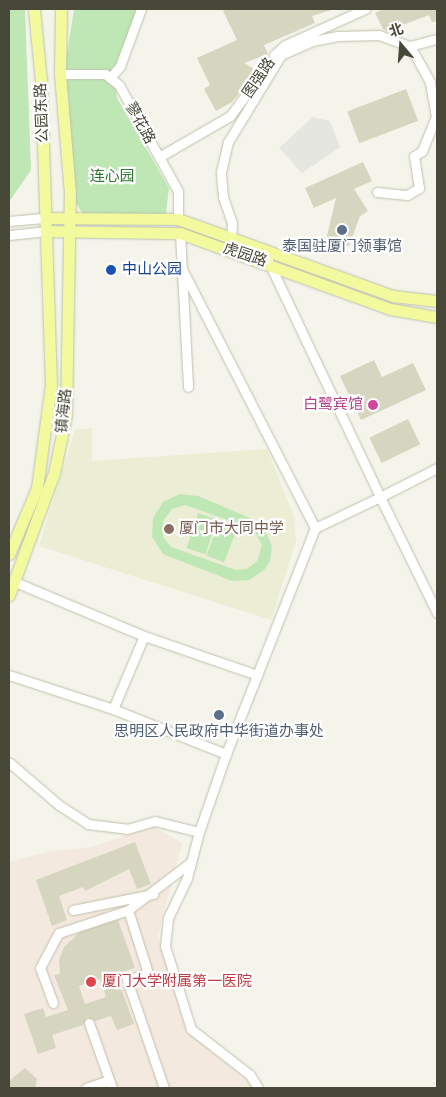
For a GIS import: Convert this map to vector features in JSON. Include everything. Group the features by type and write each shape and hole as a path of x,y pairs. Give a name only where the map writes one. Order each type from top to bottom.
{"main road":[{"name":"公园东路","path":"34,9 41,81 46,218"},
{"name":"公园东路","path":"61,9 60,74 70,193 68,217"},
{"name":"镇海路","path":"9,595 54,473 66,415 70,319 68,217"},
{"name":"虎园路","path":"46,218 178,219 393,296 436,297"},
{"name":"镇海路","path":"9,554 37,488 51,385 46,218"},
{"name":"虎园路","path":"46,230 180,233 390,308 432,315"},
{"path":"432,315 436,297"}],"street":[{"path":"60,74 105,74 110,78 120,66 141,9"},
{"name":"图强路","path":"159,157 230,116 273,56 285,45 365,9"},
{"path":"231,238 232,223 223,197 221,172 228,142 281,55 312,41 338,36 379,35 410,46 437,39"},
{"path":"377,192 407,195 419,188 414,156 422,150 436,118 430,82 410,46"},
{"name":"蓼花路","path":"110,78 119,85 178,191 178,219"},
{"path":"9,221 46,218"},
{"path":"9,235 46,230"},
{"path":"180,233 188,387"},
{"path":"262,248 437,613"},
{"path":"182,269 315,528"},
{"path":"258,1088 250,1075 191,1030 179,998 165,946 168,918 192,861 226,754 315,528 437,468"},
{"path":"15,582 144,636 257,675"},
{"path":"113,709 144,636"},
{"path":"9,675 113,709 226,754"},
{"path":"10,763 59,805 88,824 128,829 155,821 200,832"},
{"path":"52,1003 40,968 59,933 128,910 153,894 192,861"},
{"path":"73,910 153,894"},
{"path":"128,910 148,973 127,980 164,1088"},
{"path":"86,1088 111,1084 89,1023"}],"shaded area":[{"path":"313,117 330,121 340,147 302,173 279,148"},
{"name":"厦门市大同中学","path":"92,428 92,461 267,449 294,516 296,542 271,620 39,546 75,430"},
{"name":"厦门大学附属第一医院","path":"153,826 182,843 158,936 188,1028 255,1088 9,1088 9,862 51,851 92,847"}],"green space":[{"path":"9,9 25,9 31,170 9,202"},
{"name":"连心园","path":"74,9 138,9 114,70 117,98 169,188 165,221 86,219 68,190 64,72"},
{"path":"180,494 198,496 262,523 272,546 270,561 264,570 249,580 232,581 163,554 152,537 153,518 163,502","holes":["185,505 253,529 262,545 257,561 247,569 236,570 171,547 163,537 163,521 172,509"]},
{"path":"198,513 217,519 206,554 187,548"},
{"path":"220,520 238,527 224,562 206,555"}],"building":[{"path":"227,9 331,10 312,16 315,23 264,45 268,54 244,63 254,69 246,85 232,102 216,111 204,89 210,85 197,58 237,40 223,11"},
{"path":"383,9 437,9 437,21 432,22 429,15 387,31 383,29 375,13"},
{"path":"406,89 418,121 359,143 347,112"},
{"path":"363,162 372,181 354,189 368,211 360,216 349,246 325,244 336,198 314,208 305,188"},
{"name":"白鹭宾馆","path":"374,360 382,377 413,363 426,390 361,420 340,376"},
{"path":"408,419 420,444 382,463 369,438"},
{"path":"135,842 151,884 137,889 129,869 85,891 83,887 59,896 67,920 52,926 36,880"},
{"path":"118,920 135,968 116,974 134,1024 117,1030 111,1016 95,1021 87,1017 83,1025 52,1035 56,1048 38,1054 24,1014 43,1008 46,1017 68,1010 54,975 60,974 59,960 64,947 80,932","holes":["100,979 106,997 85,1004 79,986"]},
{"path":"25,1068 37,1079 35,1088 9,1088 9,1081"}],"place":[{"name":"泰国驻厦门领事馆","path":"342,230"},
{"name":"中山公园","path":"111,270"},
{"name":"白鹭宾馆","path":"373,405"},
{"name":"厦门市大同中学","path":"169,529"},
{"name":"思明区人民政府中华街道办事处","path":"219,715"},
{"name":"厦门大学附属第一医院","path":"91,982"}]}
